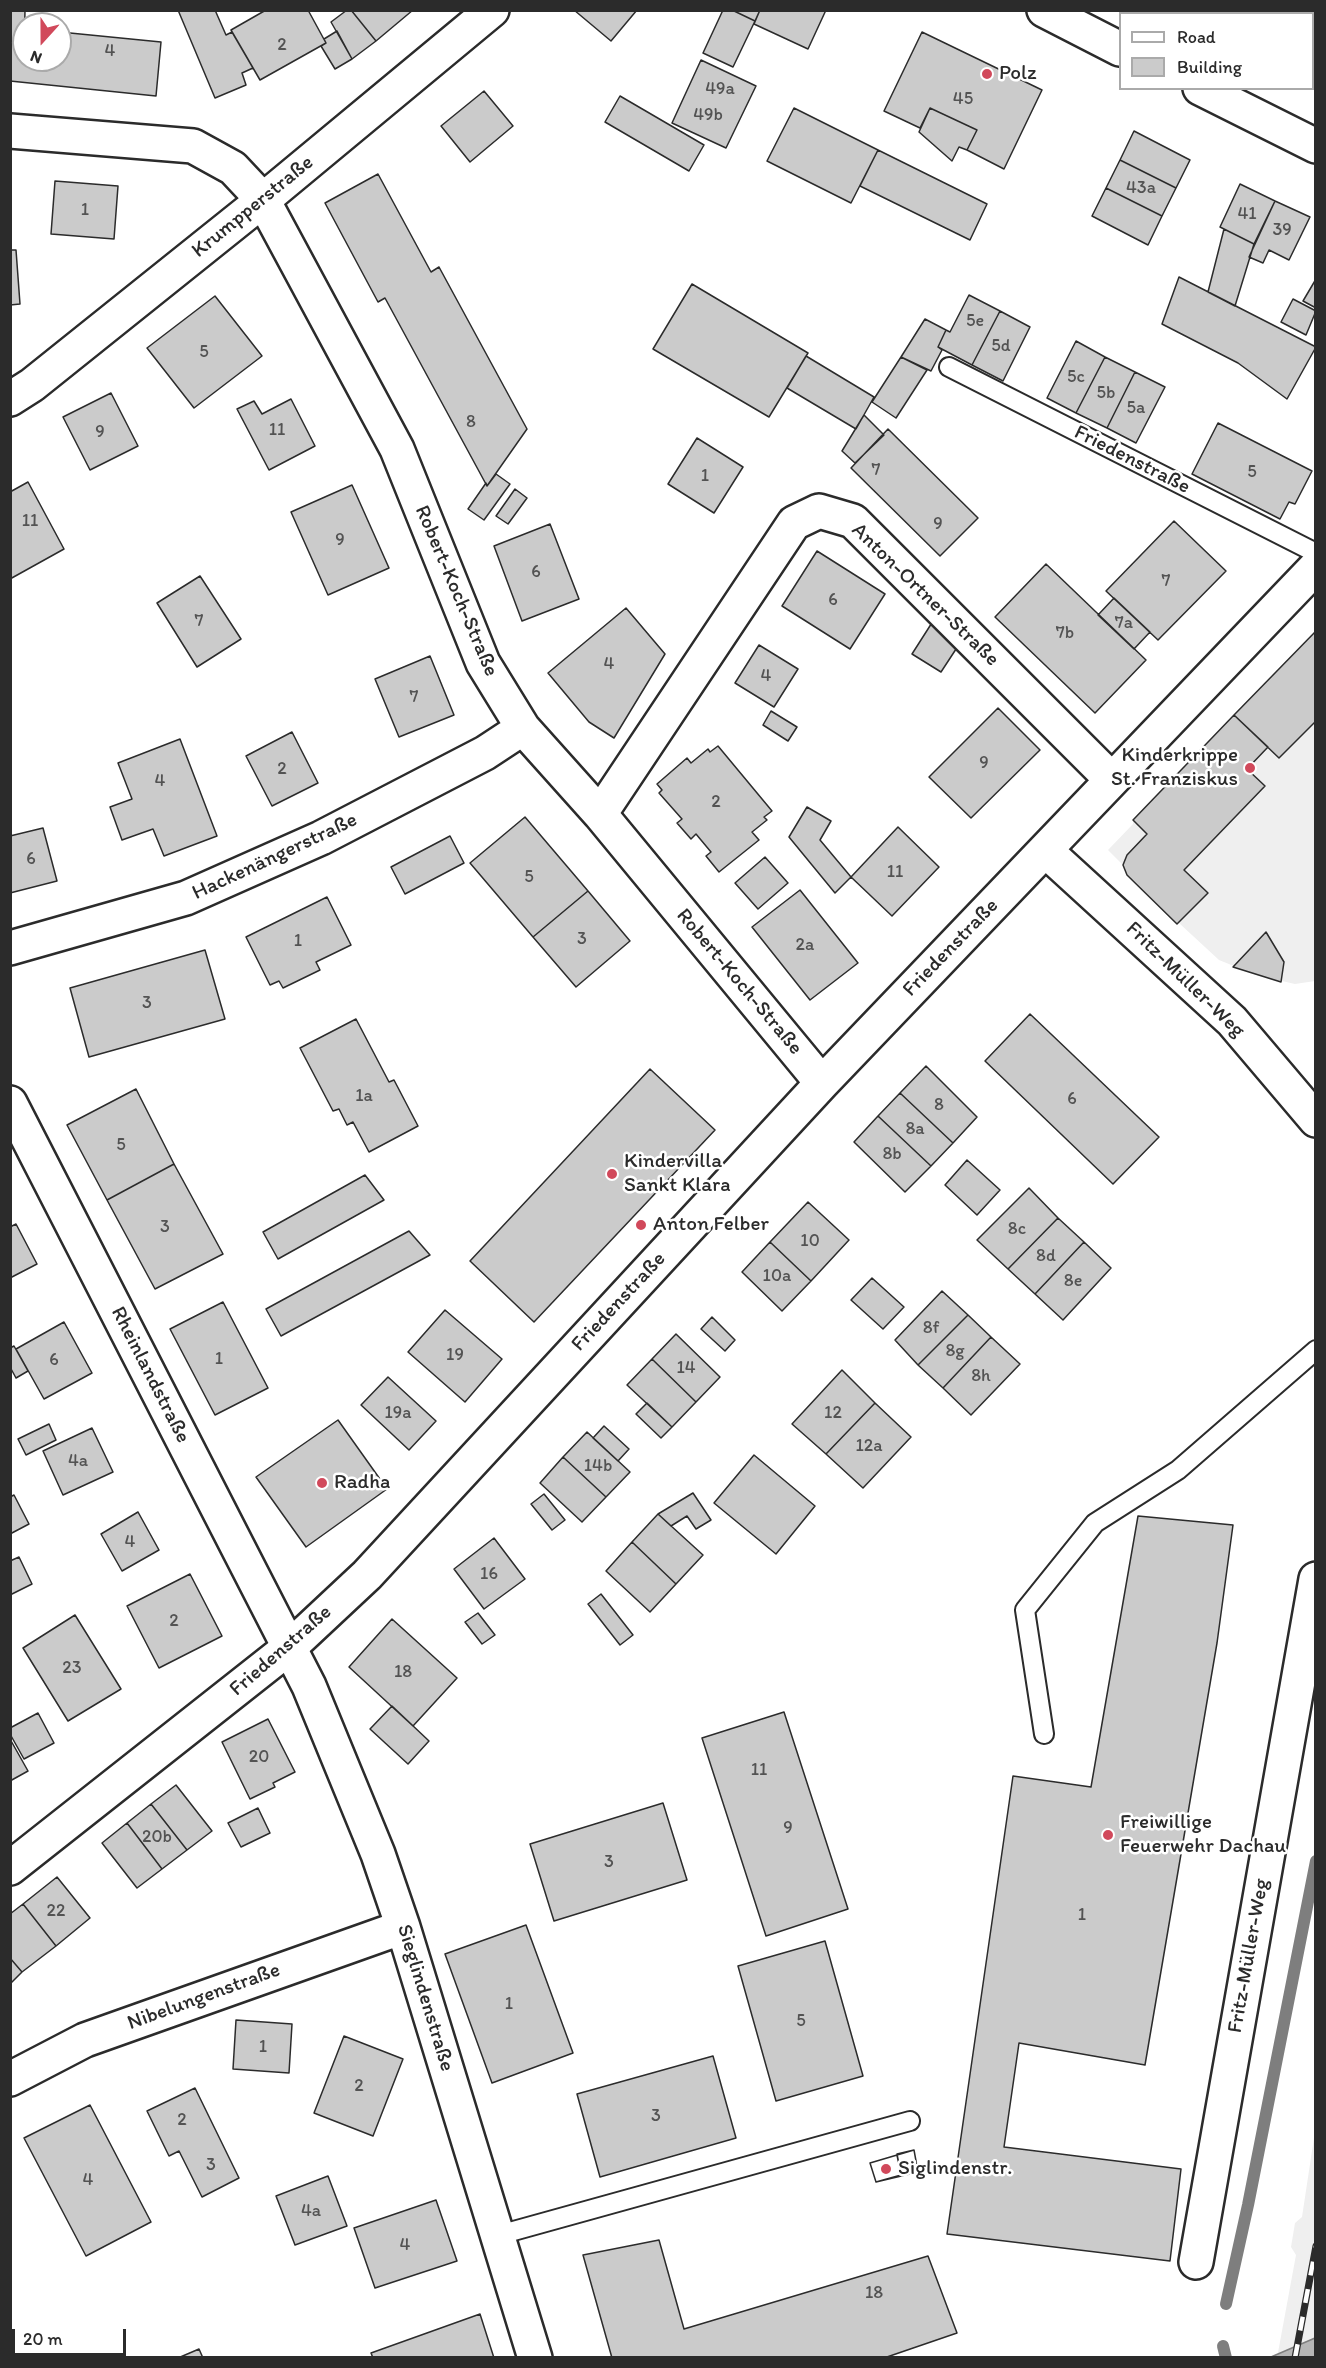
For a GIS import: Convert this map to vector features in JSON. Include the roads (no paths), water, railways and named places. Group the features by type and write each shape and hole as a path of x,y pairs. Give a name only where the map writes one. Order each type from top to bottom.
{"street":[{"name":"Krumpperstraße","path":"10,399 32,385 263,200 492,10"},
{"path":"1044,10 1119,48"},
{"path":"1204,90 1316,146"},
{"name":"Robert-Koch-Straße","path":"10,131 193,146 233,168 263,200 397,449 483,663 523,728 600,814 822,1083"},
{"name":"Anton-Ortner-Straße","path":"600,814 794,523 819,511 854,521 1113,780"},
{"name":"Friedenstraße","path":"10,1868 290,1647 367,1575 822,1083 1316,567"},
{"name":"Hackenängerstraße","path":"10,948 186,898 321,838 485,753 523,728"},
{"name":"Fritz-Müller-Weg","path":"1045,850 1232,1021 1316,1120"},
{"name":"Rheinlandstraße","path":"10,1103 290,1647"},
{"name":"Fritz-Müller-Weg","path":"1196,2262 1316,1579"},
{"name":"Sieglindenstraße","path":"290,1647 378,1854 500,2235 535,2358"},
{"name":"Nibelungenstraße","path":"10,2079 84,2040 403,1927"}],"lane":[{"name":"Friedenstraße","path":"949,368 1316,554"},
{"path":"1044,1734 1025,1610 1095,1523 1178,1470 1316,1350"},
{"path":"500,2235 910,2121"}],"waterway":[{"path":"1226,2304 1248,2205 1316,1861"},
{"path":"1223,2346 1226,2358"}],"railway":[{"path":"1295,2358 1316,2246"}],"place":[{"name":"Polz","path":"987,74"},
{"name":"Kinderkrippe St. Franziskus","path":"1250,768"},
{"name":"Kindervilla Sankt Klara","path":"612,1174"},
{"name":"Anton Felber","path":"641,1225"},
{"name":"Radha","path":"322,1483"},
{"name":"Freiwillige Feuerwehr Dachau","path":"1108,1835"},
{"name":"Siglindenstr.","path":"886,2169"}]}
